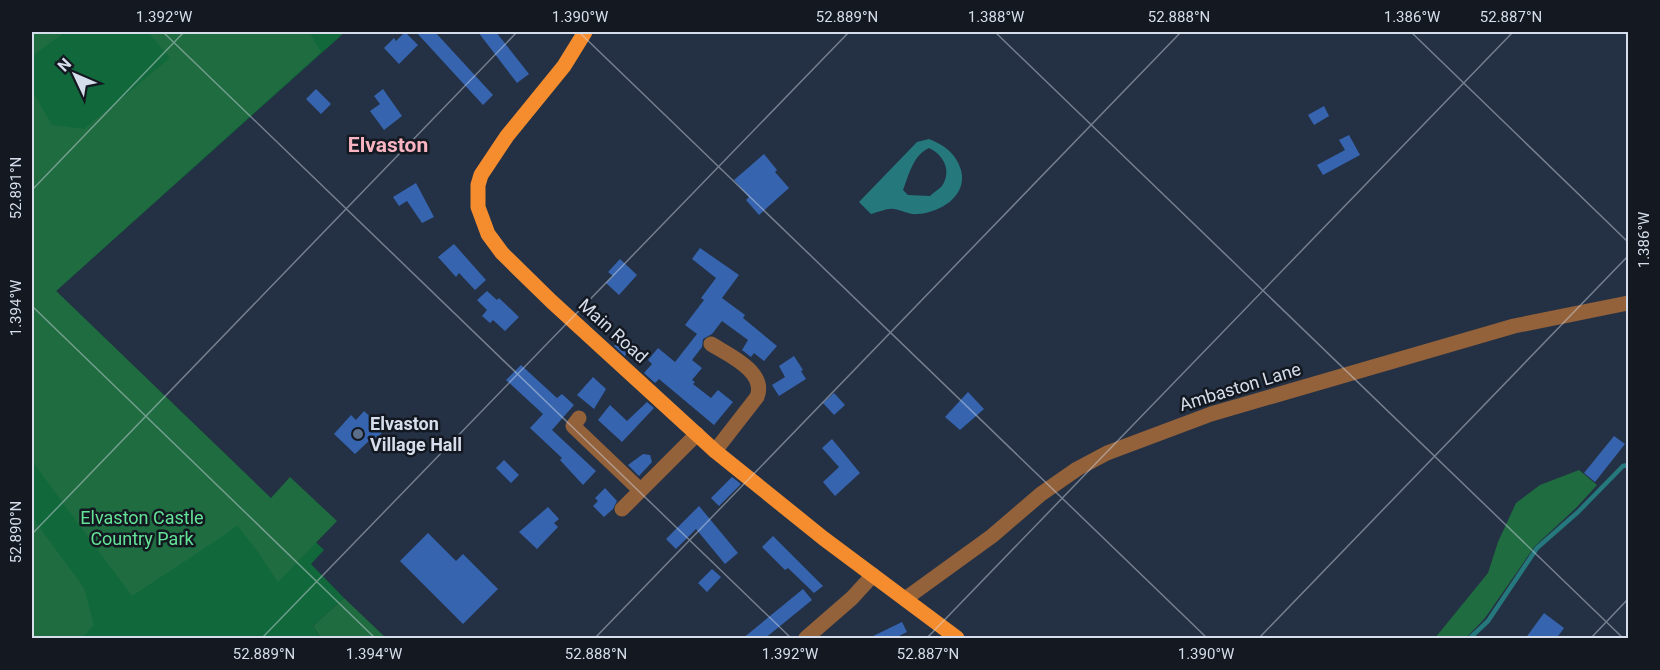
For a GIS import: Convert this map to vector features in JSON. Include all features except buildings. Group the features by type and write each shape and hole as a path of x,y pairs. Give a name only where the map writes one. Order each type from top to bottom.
{"main road":[{"name":"Main Road","path":"585,32 564,66 481,175 478,185 478,207 488,234 502,253 551,302 716,451 957,639"}],"street":[{"name":"Ambaston Lane","path":"905,599 992,536 1041,494 1077,469 1107,453 1211,414 1514,326 1629,303"},
{"path":"711,344 754,375 760,388 757,398 716,451"},
{"path":"579,418 573,426 640,490"},
{"path":"622,509 697,434"},
{"path":"806,639 852,598 873,575"}],"green space":[{"name":"Elvaston Castle Country Park","path":"32,32 345,32 56,291 324,550 311,564 344,598 313,626 321,638 32,638"},
{"path":"32,32 65,32 32,56"},
{"name":"Elvaston Castle Country Park","path":"148,32 309,32 321,52 56,291 271,498 290,477 337,521 278,582 237,525 132,596 32,461 32,90 52,125 84,129 170,58"},
{"path":"1579,470 1597,485 1535,546 1485,618 1466,638 1435,638 1488,573 1498,542 1516,503 1540,485"},
{"path":"32,517 84,588 94,625 82,638 32,638"},
{"path":"344,598 386,638 321,638 313,626"}],"shaded area":[{"path":"929,139 945,147 953,155 959,164 962,179 956,195 943,206 926,213 914,214 891,209 871,214 859,202 917,142","holes":["929,148 945,164 946,175 942,186 930,196 908,195 903,190 915,160"]}],"waterway":[{"path":"1470,638 1488,621 1537,548 1578,512 1623,466 1628,465"}],"place":[{"name":"Elvaston Village Hall","path":"358,434"}],"district":[{"name":"Elvaston","path":"388,145"}]}
